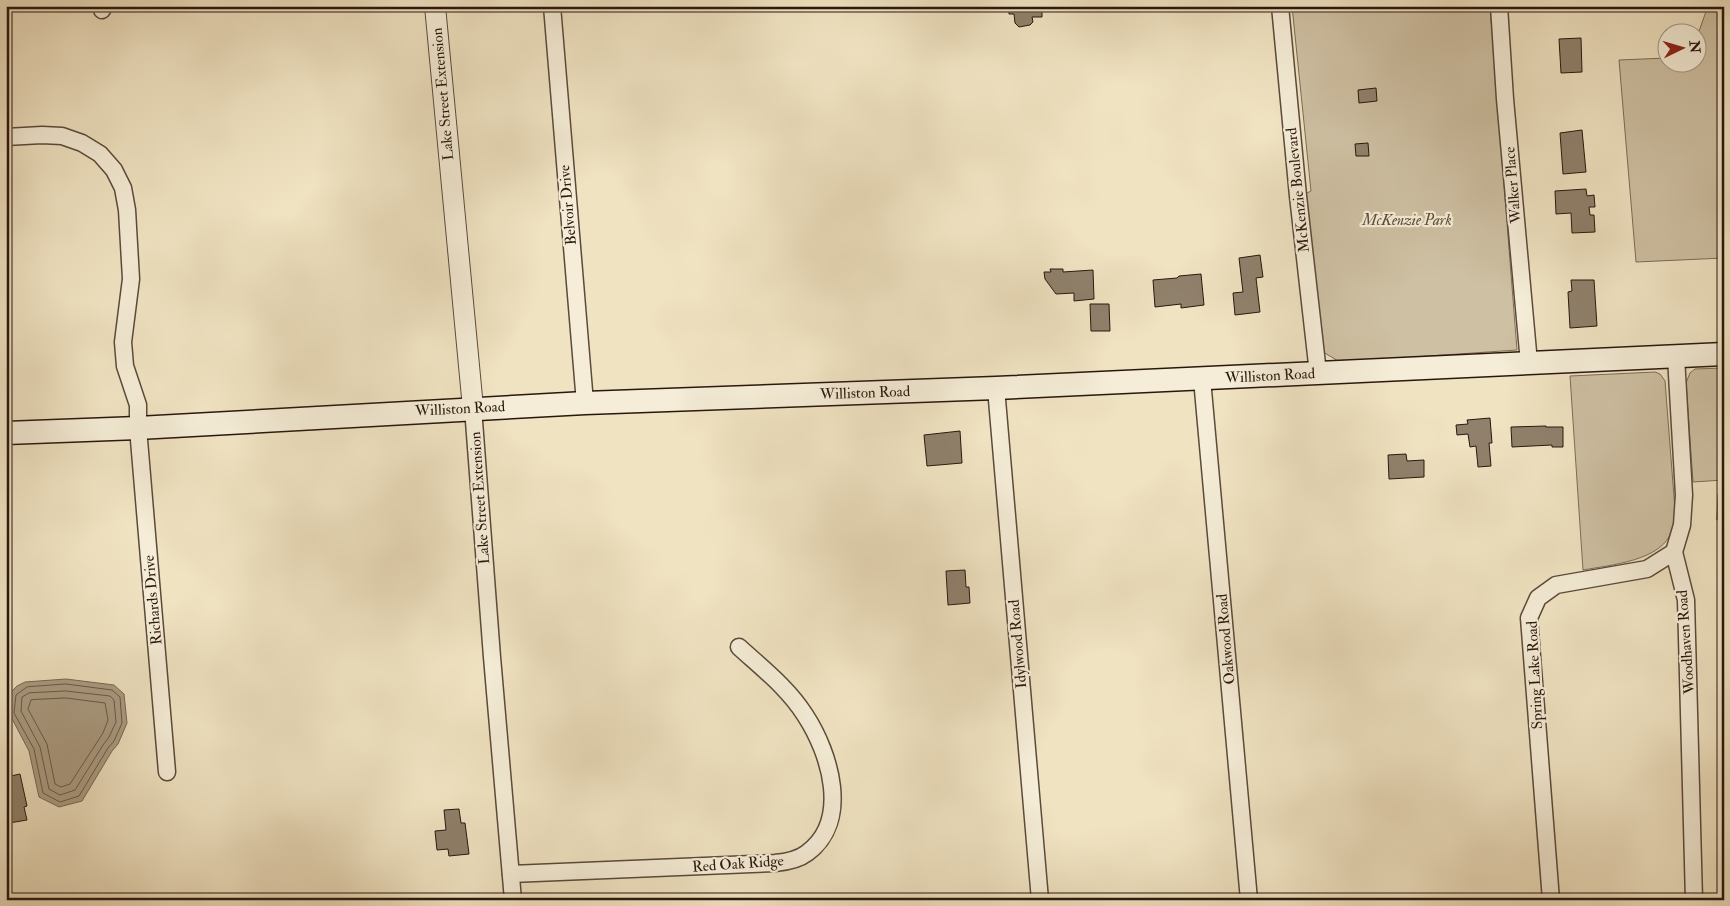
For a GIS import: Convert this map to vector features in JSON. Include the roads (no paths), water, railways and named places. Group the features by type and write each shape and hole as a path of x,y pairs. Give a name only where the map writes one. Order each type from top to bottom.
{"main road":[{"name":"Williston Road","path":"6,433 138,428 473,408 996,388 1724,354"}],"street":[{"name":"Lake Street Extension","path":"435,6 473,408 513,900"},
{"name":"Belvoir Drive","path":"552,6 585,403"},
{"name":"McKenzie Boulevard","path":"1280,6 1298,196 1318,373"},
{"name":"Walker Place","path":"1499,6 1505,99 1529,363"},
{"name":"Richards Drive","path":"6,138 42,135 62,136 82,143 100,154 114,170 123,188 127,210 131,278 123,342 125,366 138,405 138,428 167,772"},
{"path":"1674,552 1682,525 1684,495 1676,357"},
{"name":"Oakwood Road","path":"1202,379 1249,900"},
{"name":"Idylwood Road","path":"996,388 1040,900"},
{"name":"Spring Lake Road","path":"1551,900 1529,618 1538,598 1556,584 1647,569 1674,552"},
{"name":"Woodhaven Road","path":"1674,552 1686,600 1694,900"},
{"name":"Red Oak Ridge","path":"511,874 775,864 790,861 806,854 818,843 828,829 833,797 828,768 819,740 805,715 787,691 739,647"}],"water":[{"path":"66,679 114,685 124,694 127,723 118,744 82,801 59,807 39,797 29,751 9,713 11,699 8,695 17,686 25,682"}],"park label":[{"name":"McKenzie Park","path":"1407,220"}]}
